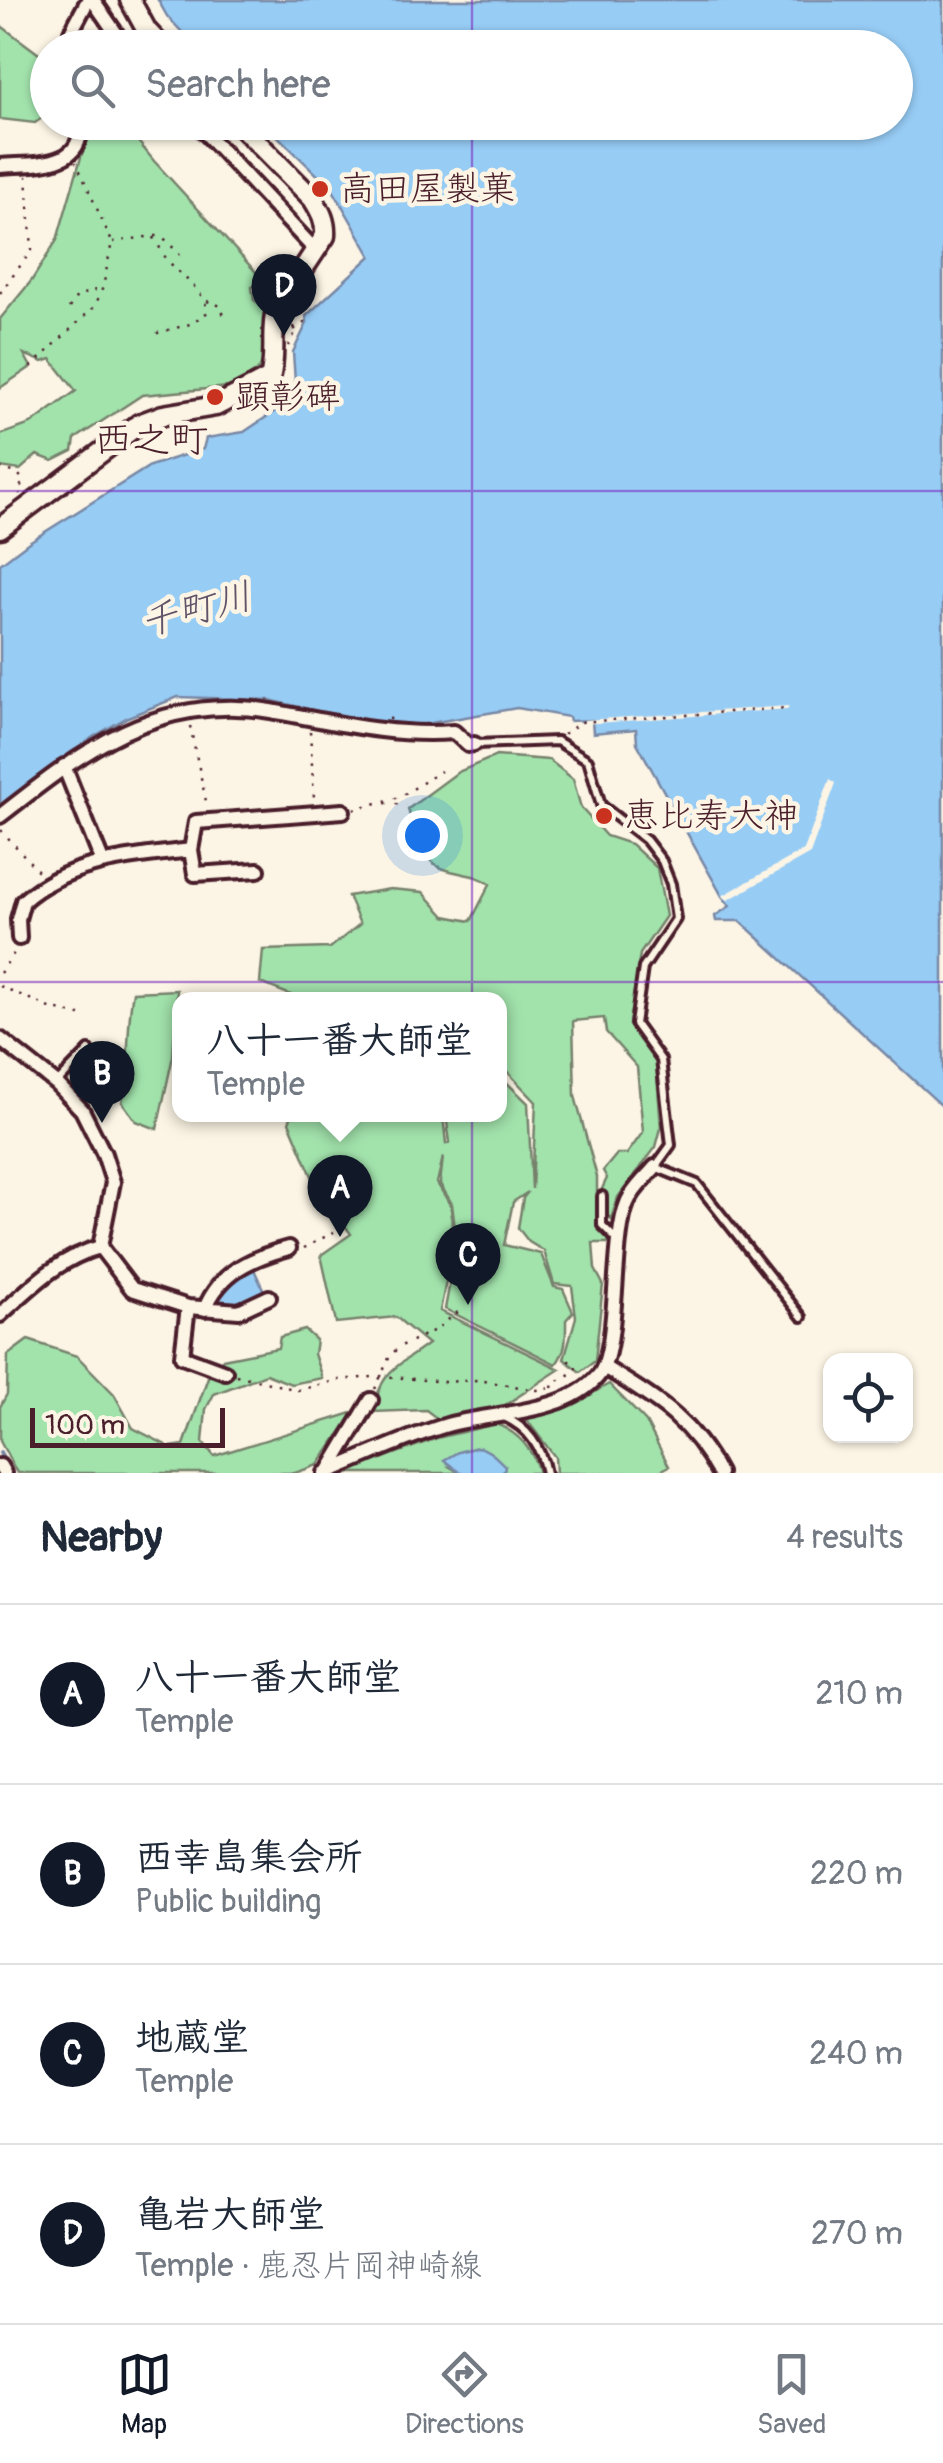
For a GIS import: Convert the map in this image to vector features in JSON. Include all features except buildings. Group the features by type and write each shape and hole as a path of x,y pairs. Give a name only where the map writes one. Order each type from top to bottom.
{"main road":[{"path":"130,0 147,30"},
{"path":"0,528 140,424 164,414 216,406 270,378 276,310 325,236 322,212 254,140"}],"street":[{"path":"72,30 90,0 112,30"},
{"path":"0,166 60,160 77,150 79,140"},
{"path":"212,140 316,251"},
{"path":"0,816 64,766 144,721 186,710 262,710 414,735 454,732 468,745 474,744"},
{"path":"64,766 102,861"},
{"path":"258,870 195,874 191,850 196,822 343,811"},
{"path":"19,938 18,919 23,901 50,884 102,861 191,850"},
{"path":"0,1039 82,1110 113,1182 100,1247 132,1289 204,1309 239,1310 269,1297"},
{"path":"327,1472 447,1425 550,1405 581,1390 598,1376 604,1366 627,1202 656,1167"},
{"path":"0,1315 74,1254 100,1247"},
{"path":"204,1309 224,1278 244,1263 284,1250"},
{"path":"188,1307 182,1356 225,1372"},
{"path":"604,1366 687,1424 719,1473"},
{"path":"327,1472 371,1400"},
{"path":"0,1466 4,1473"}],"lane":[{"path":"474,744 557,741 588,760 601,805 646,840 662,861 676,919 644,968 634,1024 661,1060 672,1145 656,1167 697,1184 802,1317"},
{"path":"56,1084 88,1050"},
{"path":"602,1196 602,1225 619,1242"},
{"path":"498,1415 518,1424 534,1439 546,1473"}],"path":[{"path":"31,367 95,306 103,287 112,242 76,165 80,140"},
{"path":"0,294 32,250 26,164"},
{"path":"153,236 172,265 205,300 208,312 190,324 154,334"},
{"path":"112,242 162,236 180,255"},
{"path":"69,308 77,296 103,287"},
{"path":"205,300 221,306 224,316"},
{"path":"289,318 298,334"},
{"path":"294,326 307,322"},
{"path":"285,352 294,326"},
{"path":"0,468 19,474 23,483 18,489 28,508"},
{"path":"557,741 581,722 788,708"},
{"path":"186,710 210,821"},
{"path":"309,720 315,816"},
{"path":"343,811 400,797 442,772"},
{"path":"379,802 406,805"},
{"path":"0,829 50,884"},
{"path":"0,972 12,960 19,938"},
{"path":"0,986 50,1008 80,1016"},
{"path":"284,1250 294,1253 336,1231"},
{"path":"371,1400 390,1356 399,1347 435,1330 462,1308"},
{"path":"552,1388 575,1371 576,1366 562,1356"},
{"path":"225,1372 298,1390 382,1376 444,1382 478,1380 537,1390 559,1388"}],"green space":[{"path":"0,25 30,47 30,122 0,119"},
{"path":"86,140 137,140 265,282 252,287 254,300 266,308 268,347 262,366 229,387 142,395 75,439 73,451 53,461 37,455 20,470 0,467 0,435 31,424 76,391 51,359 43,362 24,354 31,367 0,388 0,319 32,280 57,240"},
{"path":"496,756 549,760 573,779 581,808 606,836 631,844 657,868 666,916 640,954 629,1025 656,1061 661,1128 656,1147 618,1197 611,1219 602,1189 607,1178 603,1171 617,1154 627,1154 643,1132 637,1067 606,1032 604,1018 573,1021 575,1096 597,1177 597,1228 609,1236 608,1243 593,1243 595,1269 603,1284 595,1361 580,1372 564,1359 576,1317 572,1286 554,1284 544,1251 529,1242 518,1228 523,1198 528,1192 513,1202 504,1245 541,1254 554,1287 563,1289 573,1312 566,1320 560,1359 556,1364 445,1309 457,1244 452,1204 440,1184 443,1157 437,1183 451,1206 453,1246 440,1311 560,1369 499,1409 439,1420 426,1410 373,1412 386,1378 428,1344 396,1317 336,1323 321,1255 351,1234 317,1188 289,1122 444,1122 446,1144 450,1142 447,1122 507,1122 507,1083 528,1103 532,1189 536,1102 507,1071 507,992 283,992 260,983 263,950 330,948 360,924 348,896 390,889 423,892 445,916 471,921 490,884 444,869 429,859 419,844 408,809 458,772"},
{"path":"177,990 172,992 172,1061 157,1129 136,1121 122,1102 133,992"},
{"path":"305,1330 316,1340 314,1354 322,1378 291,1384 266,1374 214,1394 206,1409 203,1442 214,1456 355,1412 318,1465 295,1473 17,1473 0,1441 0,1407 7,1394 8,1355 28,1340 77,1356 114,1394 133,1428 170,1447 184,1445 208,1377 223,1359 278,1348 280,1337"},
{"path":"609,1384 646,1422 669,1466 657,1473 556,1473 555,1457 526,1419 564,1409"},
{"path":"496,1424 524,1443 539,1473 503,1473 505,1466 450,1467 460,1473 343,1473 437,1438"}],"water":[{"name":"千町川","path":"158,0 943,0 943,1107 740,921 716,921 715,916 730,906 637,743 636,729 593,733 592,720 570,721 569,717 517,708 396,729 269,700 178,697 128,717 93,737 0,809 0,564 150,466 203,449 206,438 244,432 296,397 293,352 307,323 306,316 371,256 333,190 282,140 913,140 913,30 180,30"},
{"path":"252,1265 264,1291 236,1305 213,1306 219,1292"},
{"path":"477,1447 505,1466 503,1473 460,1473 444,1460"}],"pier":[{"path":"788,706 789,709 584,724 584,720"},
{"path":"830,779 836,783 810,854 728,900 722,896 804,850"}],"waterway":[{"path":"0,1453 11,1473"}],"place":[{"name":"高田屋製菓","path":"320,189"},
{"name":"亀岩大師堂","path":"284,336"},
{"name":"顕彰碑","path":"215,397"},
{"name":"恵比寿大神","path":"604,816"},
{"name":"西幸島集会所","path":"102,1123"},
{"name":"八十一番大師堂","path":"340,1237"},
{"name":"地蔵堂","path":"468,1305"}],"district":[{"name":"西之町","path":"151,440"}]}
